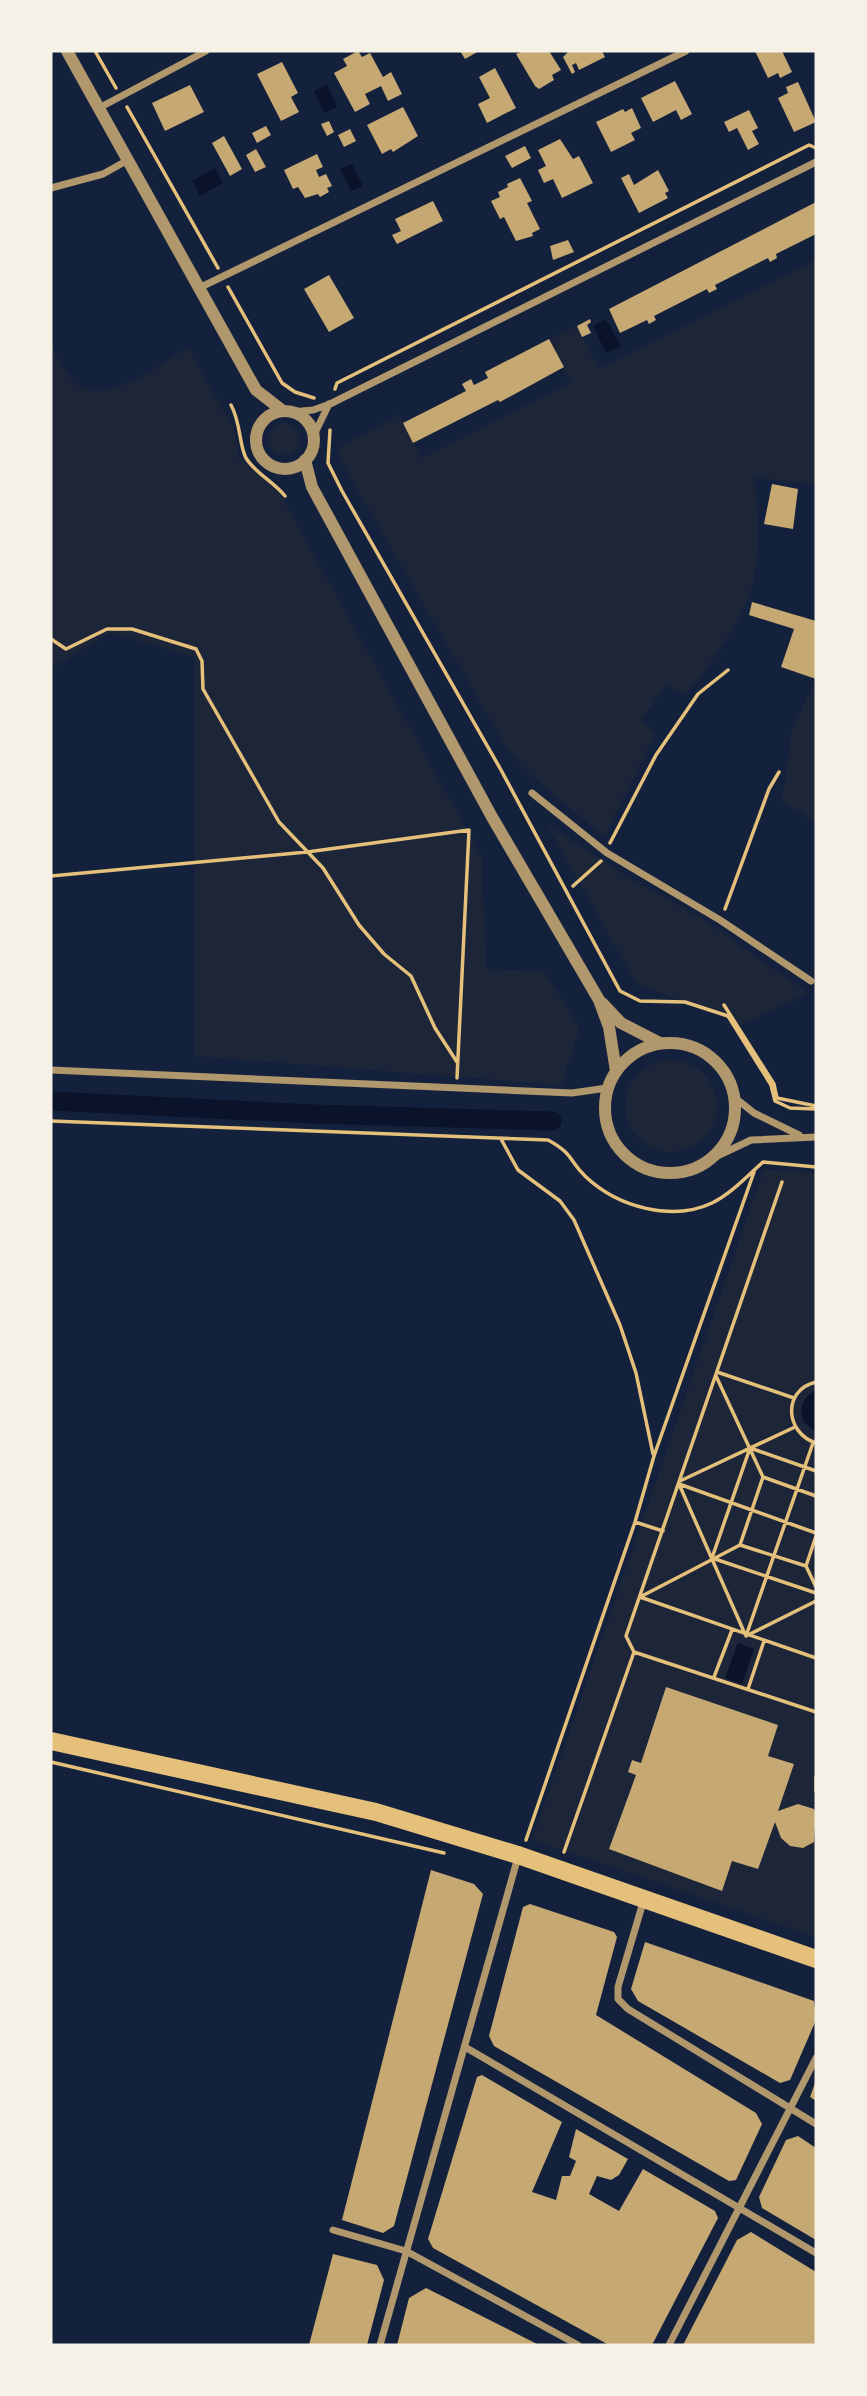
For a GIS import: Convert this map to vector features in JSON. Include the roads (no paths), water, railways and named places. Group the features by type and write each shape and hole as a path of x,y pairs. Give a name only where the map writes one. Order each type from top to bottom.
{"main road":[{"path":"51,1741 376,1812 522,1848 816,1959"}],"street":[{"path":"66,51 259,395 261,423"},
{"path":"99,108 120,94 206,51"},
{"path":"199,288 686,51"},
{"path":"51,188 103,174 128,160"},
{"path":"307,479 271,465 258,451 257,432 267,417 288,411 313,410 327,400 816,162"},
{"path":"259,395 304,418 314,435"},
{"path":"327,400 324,415 305,460 307,479 492,817 599,1000 609,1027 616,1071"},
{"path":"287,469 305,460"},
{"path":"532,793 607,853 720,920 811,981"},
{"path":"599,1000 621,1023 660,1044"},
{"path":"711,1159 730,1134 735,1120 734,1097 724,1070 710,1055 691,1046 660,1044 635,1052 616,1071 607,1088 604,1109 608,1129 618,1148 633,1162 652,1171 673,1173 693,1169 751,1140 816,1137"},
{"path":"51,1070 572,1093 607,1088"},
{"path":"734,1097 754,1113 803,1136"},
{"path":"380,2345 522,1848"},
{"path":"645,1896 618,1987 618,1999 628,2009 816,2124"},
{"path":"465,2047 816,2253"},
{"path":"669,2345 741,2210 816,2058"},
{"path":"333,2230 406,2251 562,2341 578,2345"}],"waterway":[{"path":"51,1101 314,1114 552,1121"}]}
